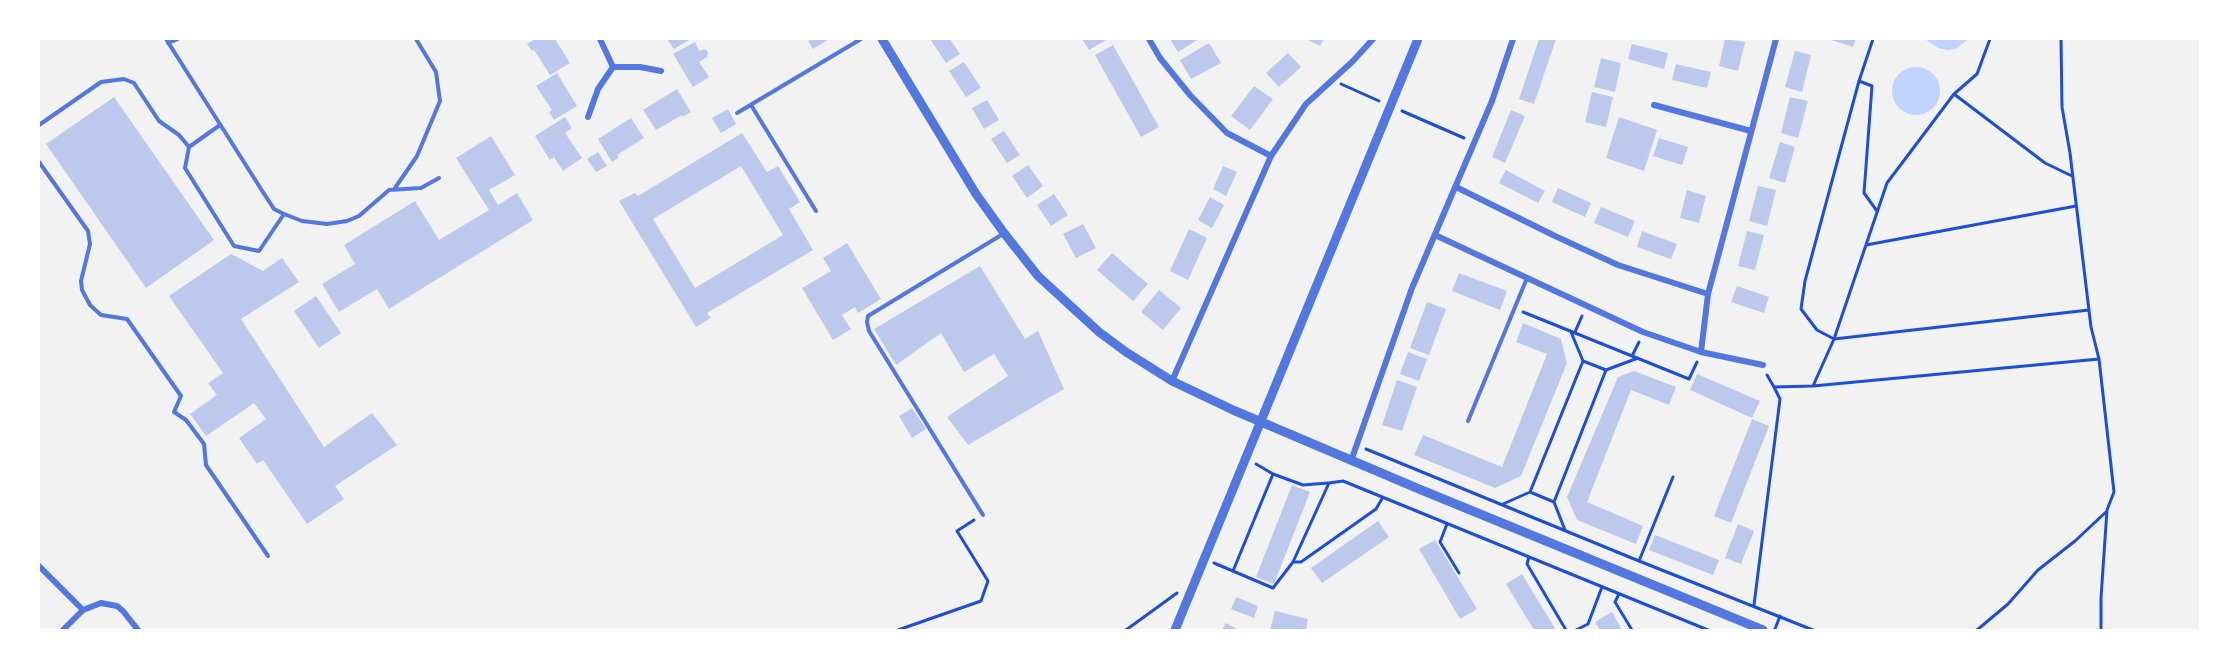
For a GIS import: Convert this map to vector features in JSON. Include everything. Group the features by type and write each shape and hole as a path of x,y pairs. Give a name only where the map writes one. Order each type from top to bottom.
{"street":[{"path":"600,39 613,67"},
{"path":"882,39 976,194 1038,276 1099,332 1172,381 1261,423 1351,461 1763,630"},
{"path":"1149,39 1160,58 1190,95 1227,133 1271,156"},
{"path":"1172,381 1271,156 1306,104 1353,61 1373,39"},
{"path":"1175,630 1419,39"},
{"path":"1351,461 1412,288 1492,101 1513,39"},
{"path":"1701,352 1708,294 1776,39"},
{"path":"613,67 640,67 661,71"},
{"path":"588,117 598,89 613,67"},
{"path":"1654,105 1751,131"},
{"path":"1456,187 1618,266 1708,294"},
{"path":"1435,234 1643,332 1701,352 1762,365"},
{"path":"39,566 83,610"},
{"path":"63,630 83,610 101,603 117,606 138,630"}],"lane":[{"path":"178,39 167,41 274,208 284,214 302,221 327,225 347,221 359,216 389,190 395,188 421,189 439,178"},
{"path":"395,188 417,156 440,101 436,72 416,39"},
{"path":"737,113 861,39"},
{"path":"39,125 101,82 124,79 134,83 159,121 179,135 189,147"},
{"path":"751,105 816,211"},
{"path":"220,125 189,147 185,168 234,246 259,251 284,214"},
{"path":"39,162 88,231 90,244 81,281 82,290 90,305 101,315 127,319 181,396 174,412 186,420 204,444 206,465 268,556"},
{"path":"983,515 869,330 867,322 868,316 1004,233"},
{"path":"1468,421 1528,276"}],"path":[{"path":"1873,39 1859,81 1805,281 1802,309 1817,330 1834,339 2089,310"},
{"path":"1813,386 1834,339 1887,183 1954,94 1977,74 1990,39"},
{"path":"2061,39 2062,107 2089,310 2099,359 2114,492 2107,510 2101,630"},
{"path":"1859,81 1872,86 1864,193 1877,212"},
{"path":"1954,94 2044,163 2072,176"},
{"path":"1866,245 2076,206"},
{"path":"1575,333 1586,306"},
{"path":"1515,309 1689,379 1701,352"},
{"path":"1570,331 1583,361 1606,370 1638,358"},
{"path":"1632,356 1643,332"},
{"path":"1774,387 1813,386 2099,359"},
{"path":"1502,505 1530,492 1583,361"},
{"path":"1754,605 1780,399 1762,365"},
{"path":"1565,530 1554,502 1606,370"},
{"path":"1356,445 1813,630"},
{"path":"1246,459 1273,474 1303,485 1343,481 1705,629"},
{"path":"1233,571 1273,474"},
{"path":"1639,561 1673,477"},
{"path":"1204,558 1273,588 1293,562 1329,483"},
{"path":"1530,492 1554,502"},
{"path":"1293,562 1301,562 1376,509 1383,497"},
{"path":"1977,630 2008,604 2038,570 2067,548 2107,510"},
{"path":"898,630 981,601 988,581 957,531 983,515"},
{"path":"1447,524 1440,542 1459,573"},
{"path":"1529,557 1527,564 1566,630"},
{"path":"1576,630 1588,624 1602,587"},
{"path":"1126,630 1180,591"},
{"path":"1619,594 1615,602 1632,630"},
{"path":"1774,630 1780,616"},
{"path":"1687,630 1690,623"}],"water":[{"path":"1925,39 1968,39 1956,49 1947,50 1938,48"},
{"path":"1911,67 1921,67 1933,74 1940,86 1940,96 1933,108 1921,115 1911,115 1896,104 1892,96 1892,86 1903,71"}],"building":[{"path":"535,39 555,39 570,63 550,75 534,50 532,51 527,44"},
{"path":"667,39 691,39 674,49"},
{"path":"829,39 813,49 808,41"},
{"path":"930,39 950,39 960,54 946,63"},
{"path":"1082,39 1108,39 1089,50"},
{"path":"1170,39 1199,39 1178,52"},
{"path":"1306,39 1324,39 1320,46"},
{"path":"1539,39 1556,39 1534,104 1519,99"},
{"path":"1725,39 1745,42 1738,71 1719,66"},
{"path":"1828,39 1856,39 1853,47"},
{"path":"695,42 699,51 705,49 708,52 707,57 699,62 709,77 693,87 673,54"},
{"path":"1209,43 1221,63 1191,79 1180,60"},
{"path":"1632,44 1668,53 1664,69 1628,59"},
{"path":"1113,45 1159,127 1141,137 1095,55"},
{"path":"1795,51 1811,55 1802,92 1785,87"},
{"path":"1288,53 1301,67 1279,87 1266,73"},
{"path":"1601,58 1621,63 1615,92 1594,87"},
{"path":"964,62 981,88 966,97 949,71"},
{"path":"1676,64 1711,72 1707,88 1672,80"},
{"path":"557,73 577,106 554,120 549,112 552,110 536,86"},
{"path":"1254,86 1273,99 1250,130 1231,116"},
{"path":"677,89 691,112 656,130 643,110"},
{"path":"1592,92 1613,97 1606,127 1585,122"},
{"path":"114,97 214,240 146,288 46,144"},
{"path":"1790,97 1808,101 1798,138 1781,133"},
{"path":"987,100 999,120 984,129 972,108"},
{"path":"728,109 736,124 721,133 712,118"},
{"path":"1511,110 1525,116 1505,163 1492,157"},
{"path":"565,117 572,128 565,133 582,158 563,171 554,157 550,160 535,136"},
{"path":"1619,117 1657,130 1644,171 1606,158"},
{"path":"631,118 644,138 617,155 619,157 612,162 598,139"},
{"path":"1004,131 1020,155 1007,163 991,139"},
{"path":"742,133 767,172 778,166 800,202 789,209 813,250 707,313 711,318 696,327 619,201 635,193 638,196","holes":["741,166 783,235 695,288 653,219"]},
{"path":"491,136 515,175 489,190 498,205 517,193 533,220 389,309 377,289 339,312 322,284 355,264 344,245 415,201 439,240 489,210 456,158"},
{"path":"1659,138 1688,147 1682,165 1653,156"},
{"path":"1780,142 1795,147 1785,183 1769,178"},
{"path":"598,152 607,166 596,172 587,159"},
{"path":"1028,165 1043,186 1027,198 1012,176"},
{"path":"1223,166 1237,172 1226,196 1213,189"},
{"path":"1506,170 1545,191 1538,203 1499,183"},
{"path":"1758,186 1776,190 1767,226 1749,221"},
{"path":"1558,188 1591,203 1585,217 1552,202"},
{"path":"1687,190 1706,196 1699,223 1680,218"},
{"path":"1054,194 1068,215 1051,226 1037,205"},
{"path":"1210,197 1224,205 1212,228 1198,220"},
{"path":"1601,207 1635,221 1628,237 1594,223"},
{"path":"1083,224 1096,248 1076,258 1063,234"},
{"path":"1189,229 1207,238 1188,280 1170,271"},
{"path":"1642,231 1677,244 1671,259 1637,247"},
{"path":"1747,231 1764,235 1755,270 1738,266"},
{"path":"847,243 881,299 858,313 855,307 842,315 851,329 833,340 802,288 831,271 823,258"},
{"path":"1112,253 1148,284 1133,301 1097,270"},
{"path":"231,254 263,271 282,258 299,282 241,319 324,447 372,413 397,445 335,486 344,499 307,524 263,460 257,464 239,438 266,419 254,403 206,436 190,414 217,395 208,383 223,373 169,296"},
{"path":"980,266 1025,339 1038,331 1064,389 968,445 947,417 1008,376 994,354 964,372 941,333 896,365 874,329"},
{"path":"1459,273 1507,291 1500,310 1452,291"},
{"path":"1737,286 1769,297 1764,313 1731,302"},
{"path":"1159,290 1181,308 1163,330 1141,312"},
{"path":"316,296 341,333 319,348 294,311"},
{"path":"1427,302 1446,309 1429,355 1410,348"},
{"path":"1523,323 1561,339 1567,363 1521,476 1495,488 1414,455 1423,435 1502,467 1547,354 1516,342"},
{"path":"1408,352 1427,359 1419,381 1400,374"},
{"path":"1634,371 1676,387 1669,405 1631,390 1587,502 1643,526 1636,544 1577,520 1567,497 1618,377"},
{"path":"1697,374 1760,401 1752,418 1690,390"},
{"path":"1397,380 1417,387 1402,431 1382,425"},
{"path":"912,408 926,429 912,438 899,416"},
{"path":"1752,419 1769,426 1731,523 1714,516"},
{"path":"1292,485 1310,492 1274,584 1256,577"},
{"path":"1378,521 1389,537 1322,583 1311,568"},
{"path":"1738,524 1754,531 1741,564 1725,558"},
{"path":"1655,535 1719,560 1713,575 1649,550"},
{"path":"1435,540 1477,609 1460,619 1419,549"},
{"path":"1522,574 1556,630 1534,630 1526,617 1506,584"},
{"path":"1236,597 1258,606 1254,618 1231,609"},
{"path":"1275,611 1308,619 1306,630 1270,630"},
{"path":"1612,612 1622,630 1600,630 1595,622"},
{"path":"1226,623 1239,630 1222,630"}]}
